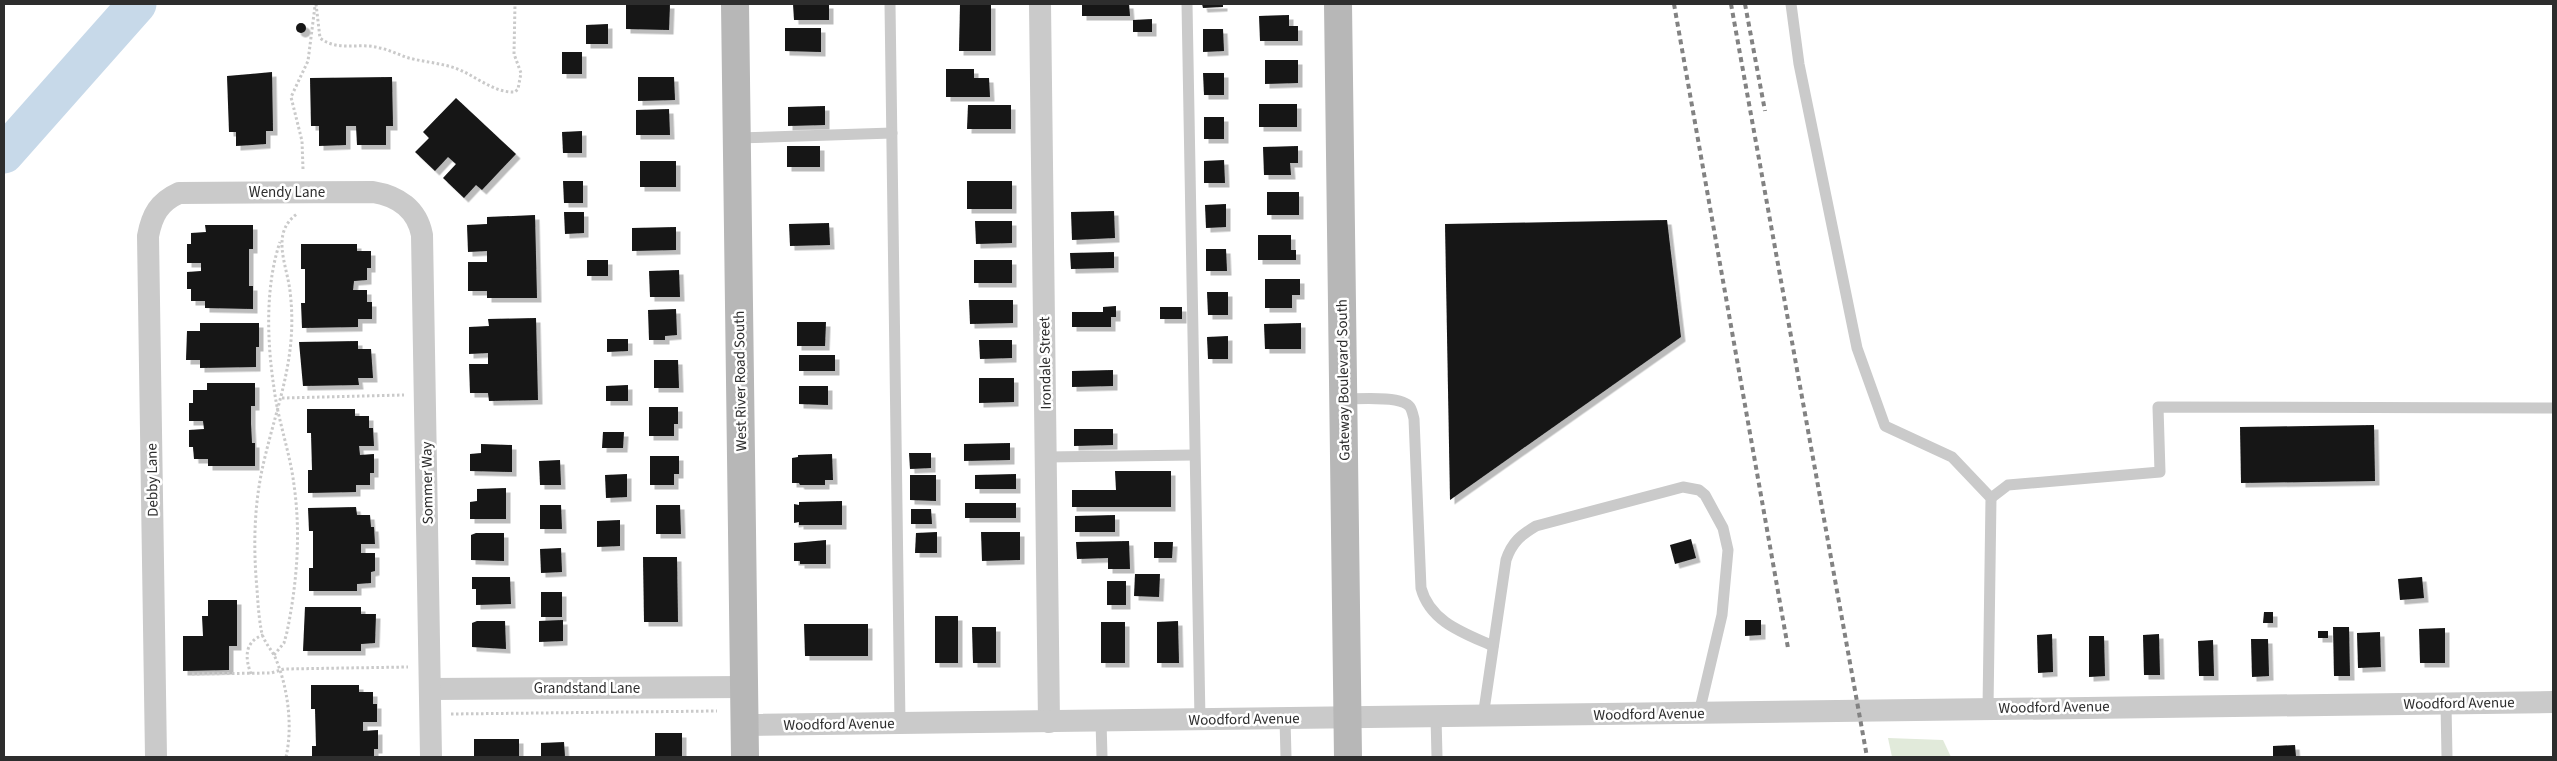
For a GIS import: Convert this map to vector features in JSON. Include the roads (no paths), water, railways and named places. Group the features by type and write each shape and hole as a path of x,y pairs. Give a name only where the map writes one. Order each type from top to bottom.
{"main road":[{"name":"West River Road South","path":"735,4 745,757"},
{"name":"Gateway Boulevard South","path":"1338,4 1348,757"}],"street":[{"name":"Irondale Street","path":"1040,4 1049,722"},
{"name":"Wendy Lane","path":"159,206 179,193 373,192 391,196 412,211"},
{"name":"Debby Lane","path":"156,757 148,236 152,219 159,206"},
{"name":"Sommer Way","path":"412,211 421,227 424,250 431,757"},
{"name":"Grandstand Lane","path":"430,689 745,706"},
{"name":"Woodford Avenue","path":"745,706 900,723 2553,702"}],"lane":[{"path":"890,4 900,723"},
{"path":"1187,4 1200,720"},
{"path":"1791,4 1799,64 1857,348 1885,426 1952,457 1991,498 1988,708"},
{"path":"737,138 892,133"},
{"path":"1343,399 1389,399 1405,403 1411,408 1414,418 1421,588 1424,602 1447,625 1493,646"},
{"path":"1991,498 2008,485 2160,472 2158,407 2553,408"},
{"path":"1046,457 1194,456"},
{"path":"1483,717 1506,560 1510,547 1520,536 1536,526 1682,488 1699,490 1705,495 1723,528 1728,550 1722,615 1699,713"},
{"path":"2446,704 2447,757"},
{"path":"1436,717 1437,757"},
{"path":"1285,719 1286,757"},
{"path":"1101,721 1102,757"}],"waterway":[{"path":"4,154 137,4"}],"railway":[{"path":"1674,4 1788,648"},
{"path":"1731,4 1867,757"},
{"path":"1745,4 1765,111"}]}
